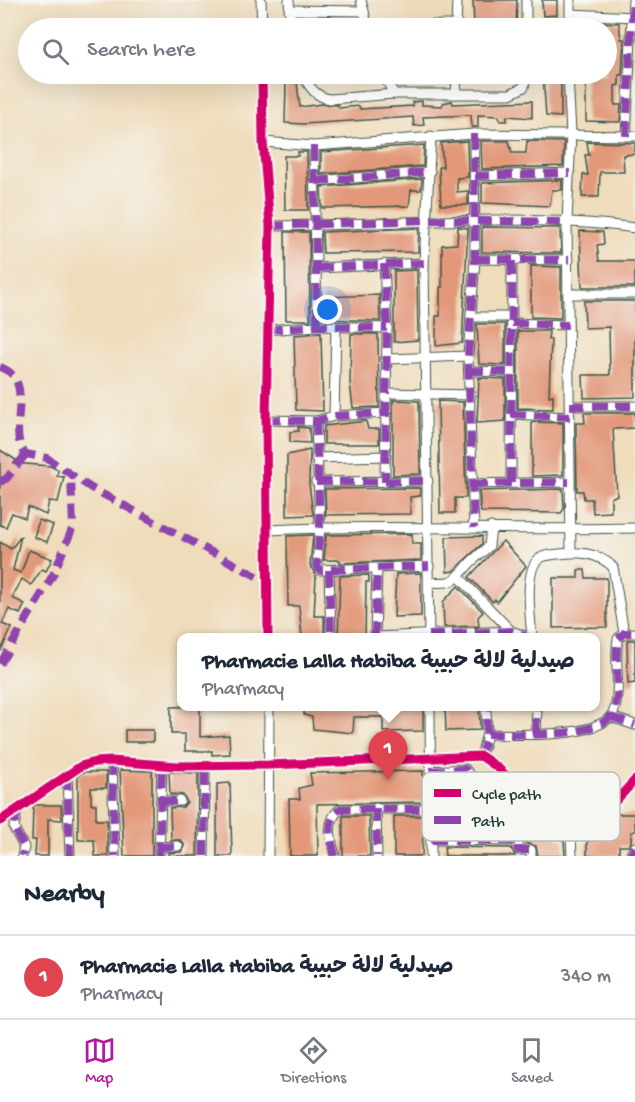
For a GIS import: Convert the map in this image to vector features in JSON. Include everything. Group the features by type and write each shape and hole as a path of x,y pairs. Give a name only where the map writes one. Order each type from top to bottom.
{"street":[{"path":"261,0 262,18"},
{"path":"362,0 366,18"},
{"path":"456,18 457,0"},
{"path":"526,0 526,18"},
{"path":"570,0 571,18"},
{"path":"263,142 314,146 474,134 630,136 633,0"},
{"path":"289,5 364,11"},
{"path":"571,14 634,17"},
{"path":"262,84 263,142 270,226 266,420 268,633"},
{"path":"310,84 321,98 394,94 515,93 524,87 524,84"},
{"path":"388,84 394,94"},
{"path":"456,84 456,94"},
{"path":"568,84 571,134 567,222 571,553"},
{"path":"474,134 475,259 468,356 474,528"},
{"path":"429,633 424,263 431,136"},
{"path":"314,146 317,326"},
{"path":"316,181 430,172"},
{"path":"475,176 570,173"},
{"path":"270,226 427,220 567,222 635,228"},
{"path":"475,259 569,260"},
{"path":"512,259 512,483"},
{"path":"317,267 424,263"},
{"path":"384,264 388,359 385,482"},
{"path":"568,294 635,294"},
{"path":"471,317 568,325"},
{"path":"267,330 317,326 387,328"},
{"path":"334,416 336,327"},
{"path":"388,359 468,356"},
{"path":"469,371 511,372"},
{"path":"387,393 471,394"},
{"path":"570,406 635,406"},
{"path":"266,420 316,421 334,416 387,413"},
{"path":"511,414 570,417"},
{"path":"316,421 316,482 320,527 317,565 320,570 429,566"},
{"path":"316,458 386,456"},
{"path":"316,482 428,481"},
{"path":"473,484 569,482"},
{"path":"268,530 428,526 635,528"},
{"path":"429,582 451,582 460,578 470,563 489,546 491,527"},
{"path":"531,633 530,577 535,563 541,557 571,553 589,554 605,560 614,567 624,633"},
{"path":"375,633 377,569"},
{"path":"329,570 330,633"},
{"path":"460,578 511,631 517,633"},
{"path":"498,633 511,631"},
{"path":"487,734 586,730 609,721 617,698 618,639 624,633 635,633"},
{"path":"268,856 269,711"},
{"path":"430,711 430,771 465,769 467,772"},
{"path":"481,756 487,734 486,711"},
{"path":"536,733 537,711"},
{"path":"611,717 635,725"},
{"path":"0,821 81,766 112,761 205,766 430,760 481,756 502,772"},
{"path":"112,761 115,856"},
{"path":"162,765 159,851 178,846"},
{"path":"204,856 205,766"},
{"path":"68,775 70,856"},
{"path":"620,796 635,780"},
{"path":"161,801 180,801"},
{"path":"335,856 330,835 335,813 346,807 422,809"},
{"path":"376,808 377,856"},
{"path":"17,809 14,828 24,847 22,856"},
{"path":"518,841 518,850 531,850 531,856"},
{"path":"571,841 572,856"},
{"path":"630,856 635,847"}],"building":[{"path":"473,0 517,0 516,18 474,18"},
{"path":"542,0 557,0 557,15 543,16"},
{"path":"617,23 619,23 621,39 624,39 622,75 619,75 619,85 615,86 615,105 621,105 620,122 586,121 586,84 617,84"},
{"path":"286,84 297,84 300,107 322,104 338,105 339,108 359,106 360,109 413,106 412,102 422,101 422,105 442,106 443,103 452,101 453,104 532,101 532,118 507,116 507,121 500,121 499,116 478,115 478,127 472,127 471,115 423,117 424,125 414,126 413,117 303,124 285,123"},
{"path":"544,84 561,84 561,117 546,116"},
{"path":"467,141 468,177 457,178 457,192 468,191 468,205 441,205 439,167 443,167 441,143"},
{"path":"481,141 509,141 512,153 526,153 527,141 564,142 563,166 482,169"},
{"path":"587,142 635,143 635,154 623,155 624,172 600,172 599,197 582,197 583,174 588,175 585,155 589,155"},
{"path":"424,145 423,166 321,174 321,152"},
{"path":"298,152 307,152 308,210 285,210 284,156 298,156"},
{"path":"422,179 421,190 411,190 409,206 322,208 321,187"},
{"path":"562,180 562,190 552,190 550,206 482,203 482,183"},
{"path":"458,227 468,228 462,343 436,346 436,316 440,316 440,287 442,287 442,245 457,244"},
{"path":"482,227 560,228 561,253 482,252"},
{"path":"419,228 418,252 323,253 322,232"},
{"path":"580,231 603,232 604,244 597,245 599,261 635,261 635,287 582,287"},
{"path":"285,232 309,232 310,320 286,320"},
{"path":"531,266 561,267 561,318 531,317"},
{"path":"417,270 418,340 394,342 394,271"},
{"path":"379,295 380,321 324,319 323,297"},
{"path":"584,301 635,301 635,397 584,398 583,375 610,375 609,327 585,328"},
{"path":"477,324 505,324 505,365 479,364"},
{"path":"518,331 549,331 548,340 551,339 549,396 553,395 553,409 518,408"},
{"path":"321,333 323,411 296,410 294,335"},
{"path":"351,334 378,334 379,407 353,408 350,383"},
{"path":"479,378 505,379 505,421 477,423"},
{"path":"393,400 419,401 420,474 393,475"},
{"path":"438,401 463,402 466,498 455,498 455,513 440,513"},
{"path":"584,413 635,413 635,428 613,429 617,495 611,498 611,512 593,513 592,499 584,499 583,491 577,491 576,423 585,423"},
{"path":"366,421 368,429 379,429 379,444 324,444 324,426"},
{"path":"532,422 563,423 563,475 532,476"},
{"path":"298,427 309,428 310,443 290,442 290,432 299,431"},
{"path":"0,450 16,460 14,463 50,466 58,470 57,476 64,477 58,502 49,501 46,515 28,507 25,518 12,513 6,527 0,525"},
{"path":"310,450 309,483 313,515 287,516 287,455"},
{"path":"420,488 420,496 410,497 411,514 326,515 325,489"},
{"path":"563,489 564,509 561,513 481,512 479,491"},
{"path":"39,520 53,525 47,542 34,537"},
{"path":"412,534 412,544 421,544 421,560 340,563 340,560 324,560 326,535"},
{"path":"313,535 310,565 316,576 314,616 324,616 324,633 302,633 299,606 288,606 287,536"},
{"path":"21,536 13,570 21,573 29,550 52,559 46,571 42,569 31,585 22,579 12,598 25,604 20,614 9,609 2,624 12,628 0,652 0,542 11,549"},
{"path":"482,536 482,544 453,571 447,572 446,537"},
{"path":"503,541 526,566 497,602 495,599 493,602 469,577"},
{"path":"578,570 585,570 586,578 607,578 607,627 553,628 553,578 578,578"},
{"path":"421,573 421,616 394,617 396,574"},
{"path":"369,575 369,582 366,582 365,633 338,633 340,576"},
{"path":"458,586 483,612 478,617 479,626 444,627 443,602"},
{"path":"627,640 635,640 635,683 628,684"},
{"path":"171,707 177,707 177,711 200,711 200,737 229,735 230,754 212,755 212,751 185,751 185,734 171,734"},
{"path":"304,711 423,711 423,731 383,732 383,717 354,717 353,733 313,729 312,717 304,715"},
{"path":"445,711 479,711 480,730 446,731"},
{"path":"125,730 153,730 153,742 125,742"},
{"path":"120,770 152,771 152,856 124,856"},
{"path":"423,771 422,802 317,804 318,856 290,856 289,799 300,799 299,788 312,785 310,773"},
{"path":"84,772 106,772 106,788 91,788 91,804 96,804 96,820 107,820 108,856 95,856 94,840 78,840 78,776"},
{"path":"169,772 198,773 197,856 168,856 168,853 181,852 185,846 181,840 171,840 170,808 183,807 187,802 183,795 170,794"},
{"path":"230,783 232,856 217,856 217,784"},
{"path":"61,805 62,820 48,819 48,856 35,856 36,840 32,840 33,807"},
{"path":"620,814 635,814 635,831 631,832 631,842 628,846 619,846 619,856 587,856 587,841 620,841"},
{"path":"343,816 369,816 370,856 343,856"},
{"path":"394,816 422,816 422,856 394,856"},
{"path":"526,841 564,841 565,856 538,856 536,846"},
{"path":"444,847 511,848 515,856 445,856"}],"marked path":[{"path":"626,136 633,0"},
{"path":"474,134 475,259 468,356 474,528"},
{"path":"314,146 317,326"},
{"path":"316,181 430,172"},
{"path":"475,176 570,173"},
{"path":"270,226 427,220 567,222"},
{"path":"475,259 569,260"},
{"path":"511,483 512,259"},
{"path":"317,268 424,263"},
{"path":"384,264 387,328 385,482"},
{"path":"512,323 568,325"},
{"path":"267,330 317,326 387,328"},
{"path":"0,367 11,374 17,383 20,395 18,433 20,445 26,454 47,458 91,488 266,581"},
{"path":"469,371 511,372"},
{"path":"570,406 635,406"},
{"path":"266,420 316,421 334,416 387,413"},
{"path":"511,414 570,417"},
{"path":"316,421 320,527 317,565 320,570 429,566"},
{"path":"0,482 7,478 26,454"},
{"path":"0,664 53,575 73,527 71,477"},
{"path":"316,482 428,481"},
{"path":"473,484 569,482"},
{"path":"375,633 377,569"},
{"path":"329,570 331,633"},
{"path":"470,633 511,631 516,633"},
{"path":"487,734 578,731 608,719 617,700 618,639 624,633 635,633"},
{"path":"481,756 487,734 486,711"},
{"path":"536,733 537,711"},
{"path":"611,717 635,725"},
{"path":"112,761 115,856"},
{"path":"159,856 162,765"},
{"path":"204,856 205,766"},
{"path":"430,771 465,769 467,772"},
{"path":"67,775 70,856"},
{"path":"161,801 180,801"},
{"path":"376,808 377,856"},
{"path":"17,809 14,828 24,847 22,856"},
{"path":"335,856 331,825 332,819 340,809 422,809"},
{"path":"518,841 518,850 531,850 531,856"},
{"path":"159,847 178,846"},
{"path":"630,856 635,847"}],"cycle path":[{"path":"262,84 263,142 270,226 266,420 268,633"},
{"path":"0,821 81,766 95,762 112,761 177,766 269,765 481,756 502,772"},
{"path":"620,796 635,780"}],"place":[{"name":"Pharmacie Lalla Habiba صيدلية لالة حبيبة","path":"388,780"}]}
